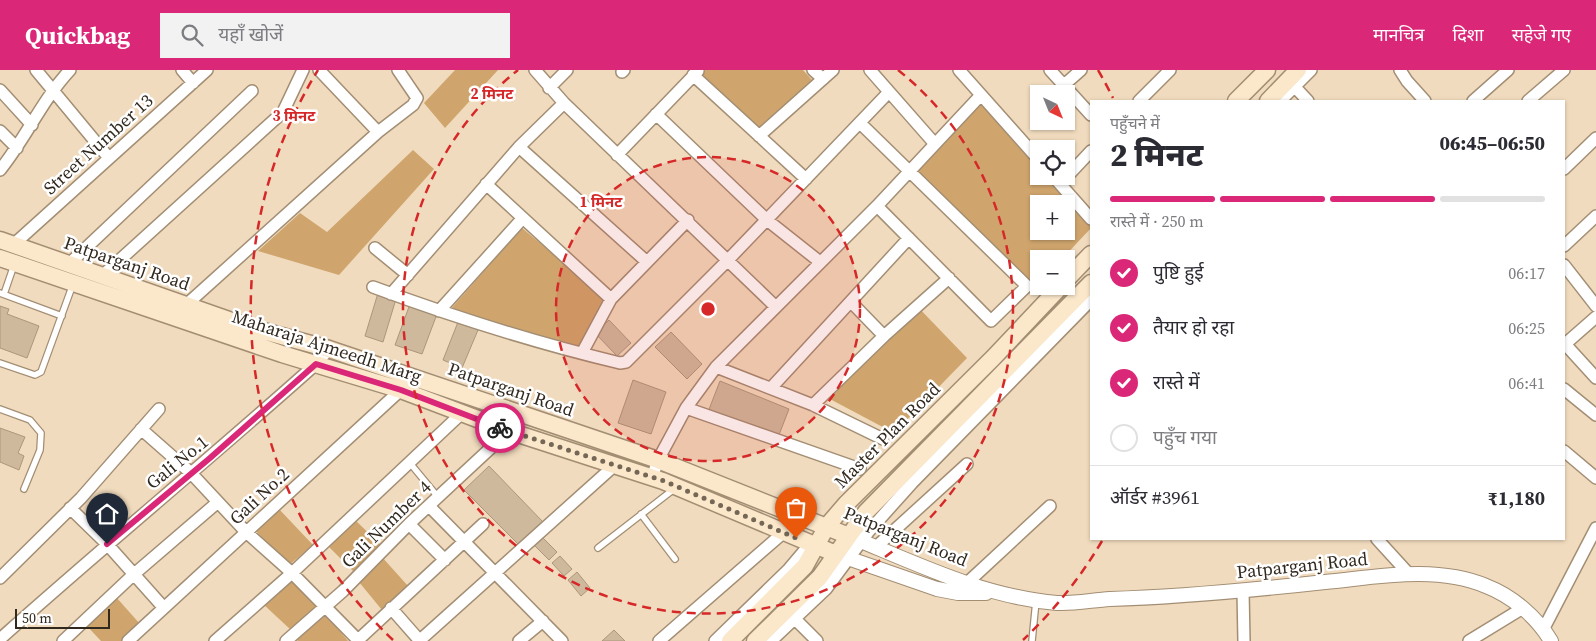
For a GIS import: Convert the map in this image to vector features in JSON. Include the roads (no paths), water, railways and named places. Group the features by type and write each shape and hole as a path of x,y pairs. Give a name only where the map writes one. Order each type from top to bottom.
{"main road":[{"path":"1237,100 1267,70"},
{"path":"1269,100 1298,70"},
{"name":"Patparganj Road","path":"6,242 266,332 329,349 658,460 855,538"},
{"path":"1075,271 1090,255"},
{"name":"Maharaja Ajmeedh Marg","path":"8,261 316,364 401,390 509,431 652,478 813,546 842,556"},
{"path":"756,641 842,556 855,538 866,512 1090,284"},
{"name":"Master Plan Road","path":"730,641 805,566 813,546 846,504 993,358 1052,295"}],"street":[{"path":"36,70 109,158"},
{"path":"0,170 32,125 52,89 70,70"},
{"path":"182,70 193,83"},
{"name":"Street Number 13","path":"6,242 109,158 207,70"},
{"path":"102,276 283,112 303,70"},
{"path":"319,70 378,132"},
{"path":"186,305 378,132 416,101 415,96 398,70"},
{"path":"535,70 564,103 688,220 776,307"},
{"path":"549,88 567,70"},
{"path":"813,70 823,79"},
{"path":"759,136 833,70"},
{"path":"870,70 935,144"},
{"path":"959,70 1030,150"},
{"path":"1050,70 1064,85 1081,70"},
{"path":"1140,100 1170,70"},
{"path":"1281,100 1311,70"},
{"path":"1400,70 1424,100"},
{"path":"1474,100 1508,70"},
{"path":"1529,100 1564,70"},
{"path":"617,155 696,73 759,136 806,179"},
{"path":"1294,86 1307,100"},
{"path":"0,90 32,125"},
{"path":"69,264 252,91"},
{"path":"373,287 439,311 582,353 620,363 626,362 767,220 889,92"},
{"path":"652,478 658,460 686,408 716,367 877,206 981,95"},
{"path":"1075,97 1090,113"},
{"path":"392,294 519,147 564,103"},
{"path":"656,114 767,220 820,262"},
{"path":"860,123 1027,286 991,321 877,206"},
{"path":"0,131 17,148"},
{"path":"1565,168 1596,138"},
{"path":"519,147 647,262"},
{"path":"1075,165 1090,152"},
{"path":"486,184 611,299"},
{"path":"1061,185 1090,218"},
{"path":"1565,245 1596,216"},
{"path":"439,311 522,219"},
{"path":"582,353 611,299 688,220"},
{"path":"771,388 852,303 909,238"},
{"path":"375,248 408,275"},
{"path":"1565,266 1596,306"},
{"path":"813,405 884,336 949,278"},
{"path":"855,538 912,483 1090,301"},
{"path":"852,303 884,336"},
{"path":"1596,317 1565,344 1596,378"},
{"name":"Gali No.1","path":"0,640 107,544 316,364 329,349"},
{"path":"716,367 813,405 883,439"},
{"name":"Gali No.2","path":"128,641 414,377"},
{"path":"1565,390 1596,415"},
{"path":"686,408 860,469"},
{"path":"0,578 70,508 159,409"},
{"path":"215,641 292,573 462,413"},
{"path":"142,429 191,473 246,532 326,606 357,640 483,524"},
{"name":"Gali Number 4","path":"286,641 326,606 409,524 509,431"},
{"path":"1565,452 1596,478"},
{"path":"876,547 966,464"},
{"path":"390,608 419,641 615,466"},
{"path":"63,641 133,575 218,502"},
{"path":"429,506 562,641"},
{"path":"967,583 1050,506"},
{"path":"70,508 107,544 164,608"},
{"path":"409,524 445,560"},
{"path":"1544,628 1596,528"},
{"path":"659,641 783,533"},
{"name":"Patparganj Road","path":"855,538 967,583 1004,594"},
{"path":"1378,540 1408,573"},
{"path":"715,641 813,546"},
{"path":"772,641 826,589 842,556"},
{"name":"Patparganj Road","path":"842,556 947,591 1004,594 1058,603 1243,591 1408,573 1455,578 1486,586 1523,608 1544,628 1552,641"},
{"path":"1243,591 1244,641"},
{"path":"1469,641 1523,608"},
{"path":"795,618 817,641"},
{"path":"519,641 544,622"}],"lane":[{"path":"8,261 2,294 62,316"},
{"path":"0,363 35,375 41,372 74,283"},
{"path":"0,409 30,420 41,433 40,450 24,489"},
{"path":"409,462 438,497"},
{"path":"598,548 676,487"},
{"path":"641,514 675,559"},
{"path":"1032,641 1037,599"}]}
